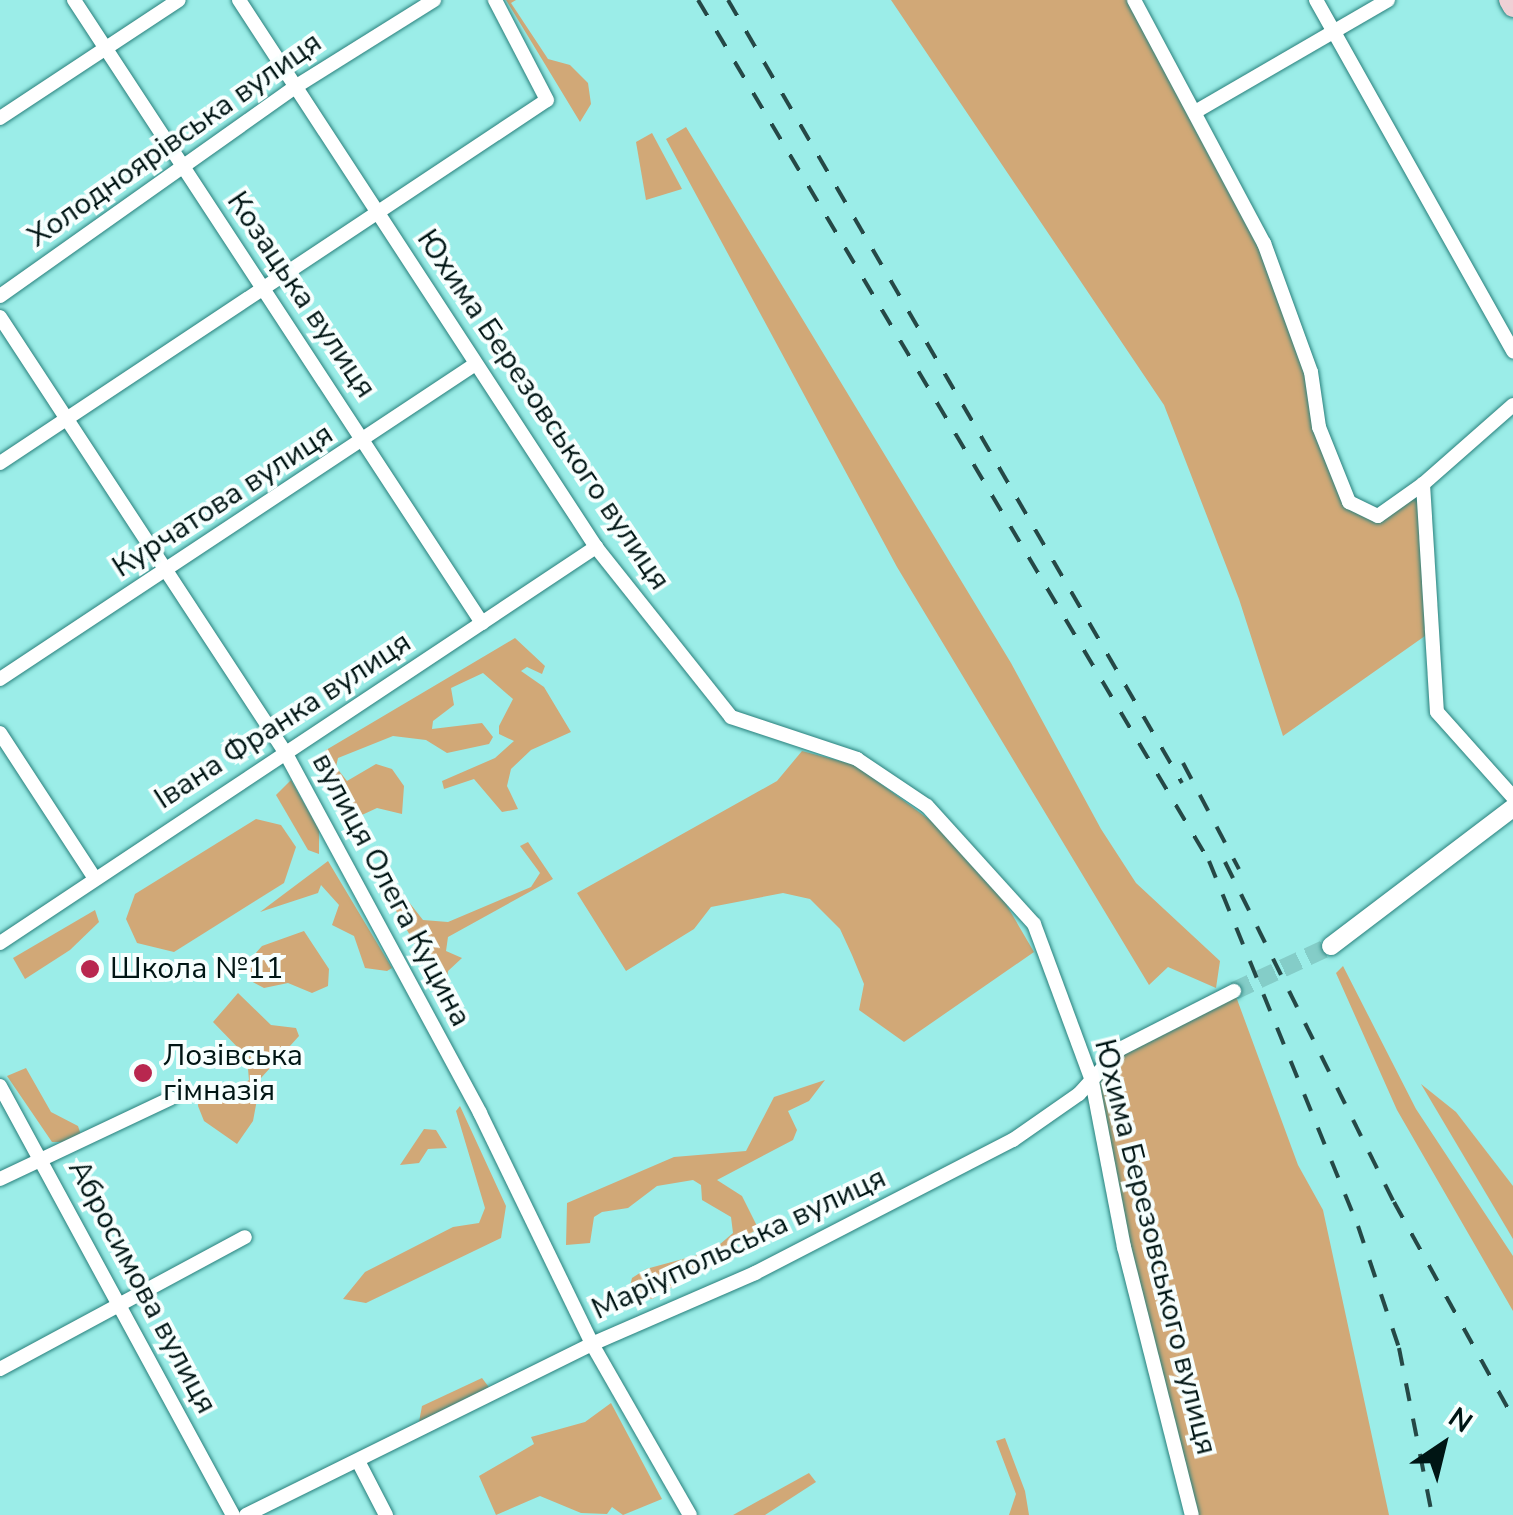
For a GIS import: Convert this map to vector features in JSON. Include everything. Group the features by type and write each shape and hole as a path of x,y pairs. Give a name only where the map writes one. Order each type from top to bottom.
{"main road":[{"path":"1509,0 1513,7"}],"street":[{"name":"Козацька вулиця","path":"74,0 482,622"},
{"path":"0,118 179,0"},
{"name":"Юхима Березовського вулиця","path":"240,0 374,212 596,546 731,717 857,759 927,806 1034,924 1092,1081 1124,1247 1192,1515"},
{"name":"Холодноярівська вулиця","path":"0,296 295,87 434,0"},
{"path":"0,463 547,100 495,0"},
{"path":"1134,0 1264,244 1311,372 1319,426 1350,502 1378,516 1423,484 1513,405"},
{"path":"1316,0 1513,351"},
{"path":"1195,112 1388,0"},
{"name":"вулиця Олега Куцина","path":"0,318 285,752 480,1113 592,1344 690,1515"},
{"name":"Курчатова вулиця","path":"0,679 474,365"},
{"path":"1423,484 1437,712 1513,797"},
{"name":"Івана Франка вулиця","path":"0,943 596,546"},
{"path":"0,733 94,879"},
{"path":"1331,946 1513,808"},
{"name":"Маріупольська вулиця","path":"246,1515 592,1344 755,1274 1014,1140 1092,1081 1120,1049 1234,991"},
{"name":"Абросимова вулиця","path":"0,1086 42,1157 232,1515"},
{"path":"0,1179 170,1098"},
{"path":"0,1370 245,1237"},
{"path":"358,1461 386,1515"}],"shaded area":[{"path":"506,0 516,0 511,3 548,59 570,65 588,83 591,104 580,122"},
{"path":"891,0 1134,0 1264,244 1311,372 1319,427 1349,502 1378,516 1423,484 1432,631 1283,736 1239,599 1164,405"},
{"path":"686,127 1011,663 1101,829 1136,883 1220,961 1216,988 1168,967 1149,985 897,567 666,139"},
{"path":"652,133 682,189 646,200 636,142"},
{"path":"515,638 545,666 542,674 527,667 521,671 544,687 571,732 531,750 511,769 507,786 518,809 502,812 474,779 444,789 442,781 495,758 514,741 499,734 513,699 483,673 451,688 454,705 433,721 432,729 482,723 493,737 489,744 447,753 426,740 393,736 338,758 336,767 347,781 376,764 392,769 404,786 402,814 377,808 349,821 319,761 326,750"},
{"path":"802,751 855,765 934,823 999,892 1034,952 904,1042 859,1010 864,984 852,955 840,929 810,899 783,893 711,907 694,929 626,971 577,893 777,781"},
{"path":"291,780 319,830 319,854 308,850 276,795"},
{"path":"256,819 281,825 296,847 284,883 174,952 137,943 126,919 135,894"},
{"path":"528,842 553,879 448,937 446,951 462,958 448,971 445,997 374,872 379,864 423,920 448,922 531,887 540,873 520,846"},
{"path":"328,861 392,968 387,971 365,968 354,936 332,925 339,905 321,885 318,893 260,912"},
{"path":"95,910 99,922 70,950 25,979 13,958"},
{"path":"304,931 329,969 328,986 312,993 288,983 264,988 249,980 246,964 262,946"},
{"path":"1343,966 1416,1109 1513,1256 1513,1311 1397,1110 1336,973"},
{"path":"1234,991 1298,1165 1323,1210 1389,1515 1192,1515 1093,1098 1107,1061"},
{"path":"238,993 271,1025 296,1028 299,1036 261,1078 253,1121 237,1144 204,1121 198,1096 232,1092 249,1080 247,1057 213,1022"},
{"path":"26,1068 51,1112 78,1126 82,1138 76,1142 52,1142 7,1076"},
{"path":"825,1080 809,1101 788,1111 797,1130 793,1140 717,1180 742,1196 758,1228 713,1263 652,1299 628,1294 632,1278 646,1269 712,1251 733,1233 731,1217 702,1200 701,1185 693,1180 657,1186 628,1208 602,1212 594,1217 590,1243 566,1245 567,1203 674,1157 746,1151 774,1097"},
{"path":"1421,1084 1456,1112 1513,1186 1513,1239"},
{"path":"460,1106 506,1206 501,1238 366,1303 343,1299 365,1272 453,1227 479,1223 485,1208 456,1111"},
{"path":"424,1129 436,1130 447,1148 428,1149 419,1163 400,1165"},
{"path":"482,1378 491,1390 419,1422 422,1406"},
{"path":"611,1403 662,1499 623,1515 612,1507 607,1514 581,1513 540,1496 496,1515 479,1476 534,1444 531,1437 585,1422"},
{"path":"1005,1438 1025,1491 1029,1515 1009,1515 1016,1494 996,1441"},
{"path":"809,1473 816,1482 765,1515 733,1515"}],"tunnel":[{"path":"1234,991 1331,946"}],"railway":[{"path":"698,0 1209,861 1358,1226 1399,1348 1432,1515"},
{"path":"728,0 1182,783"},
{"path":"1183,763 1239,869"},
{"path":"1225,862 1394,1202 1513,1418"}],"place":[{"name":"Школа №11","path":"90,969"},
{"name":"Лозівська гімназія","path":"143,1073"}]}
